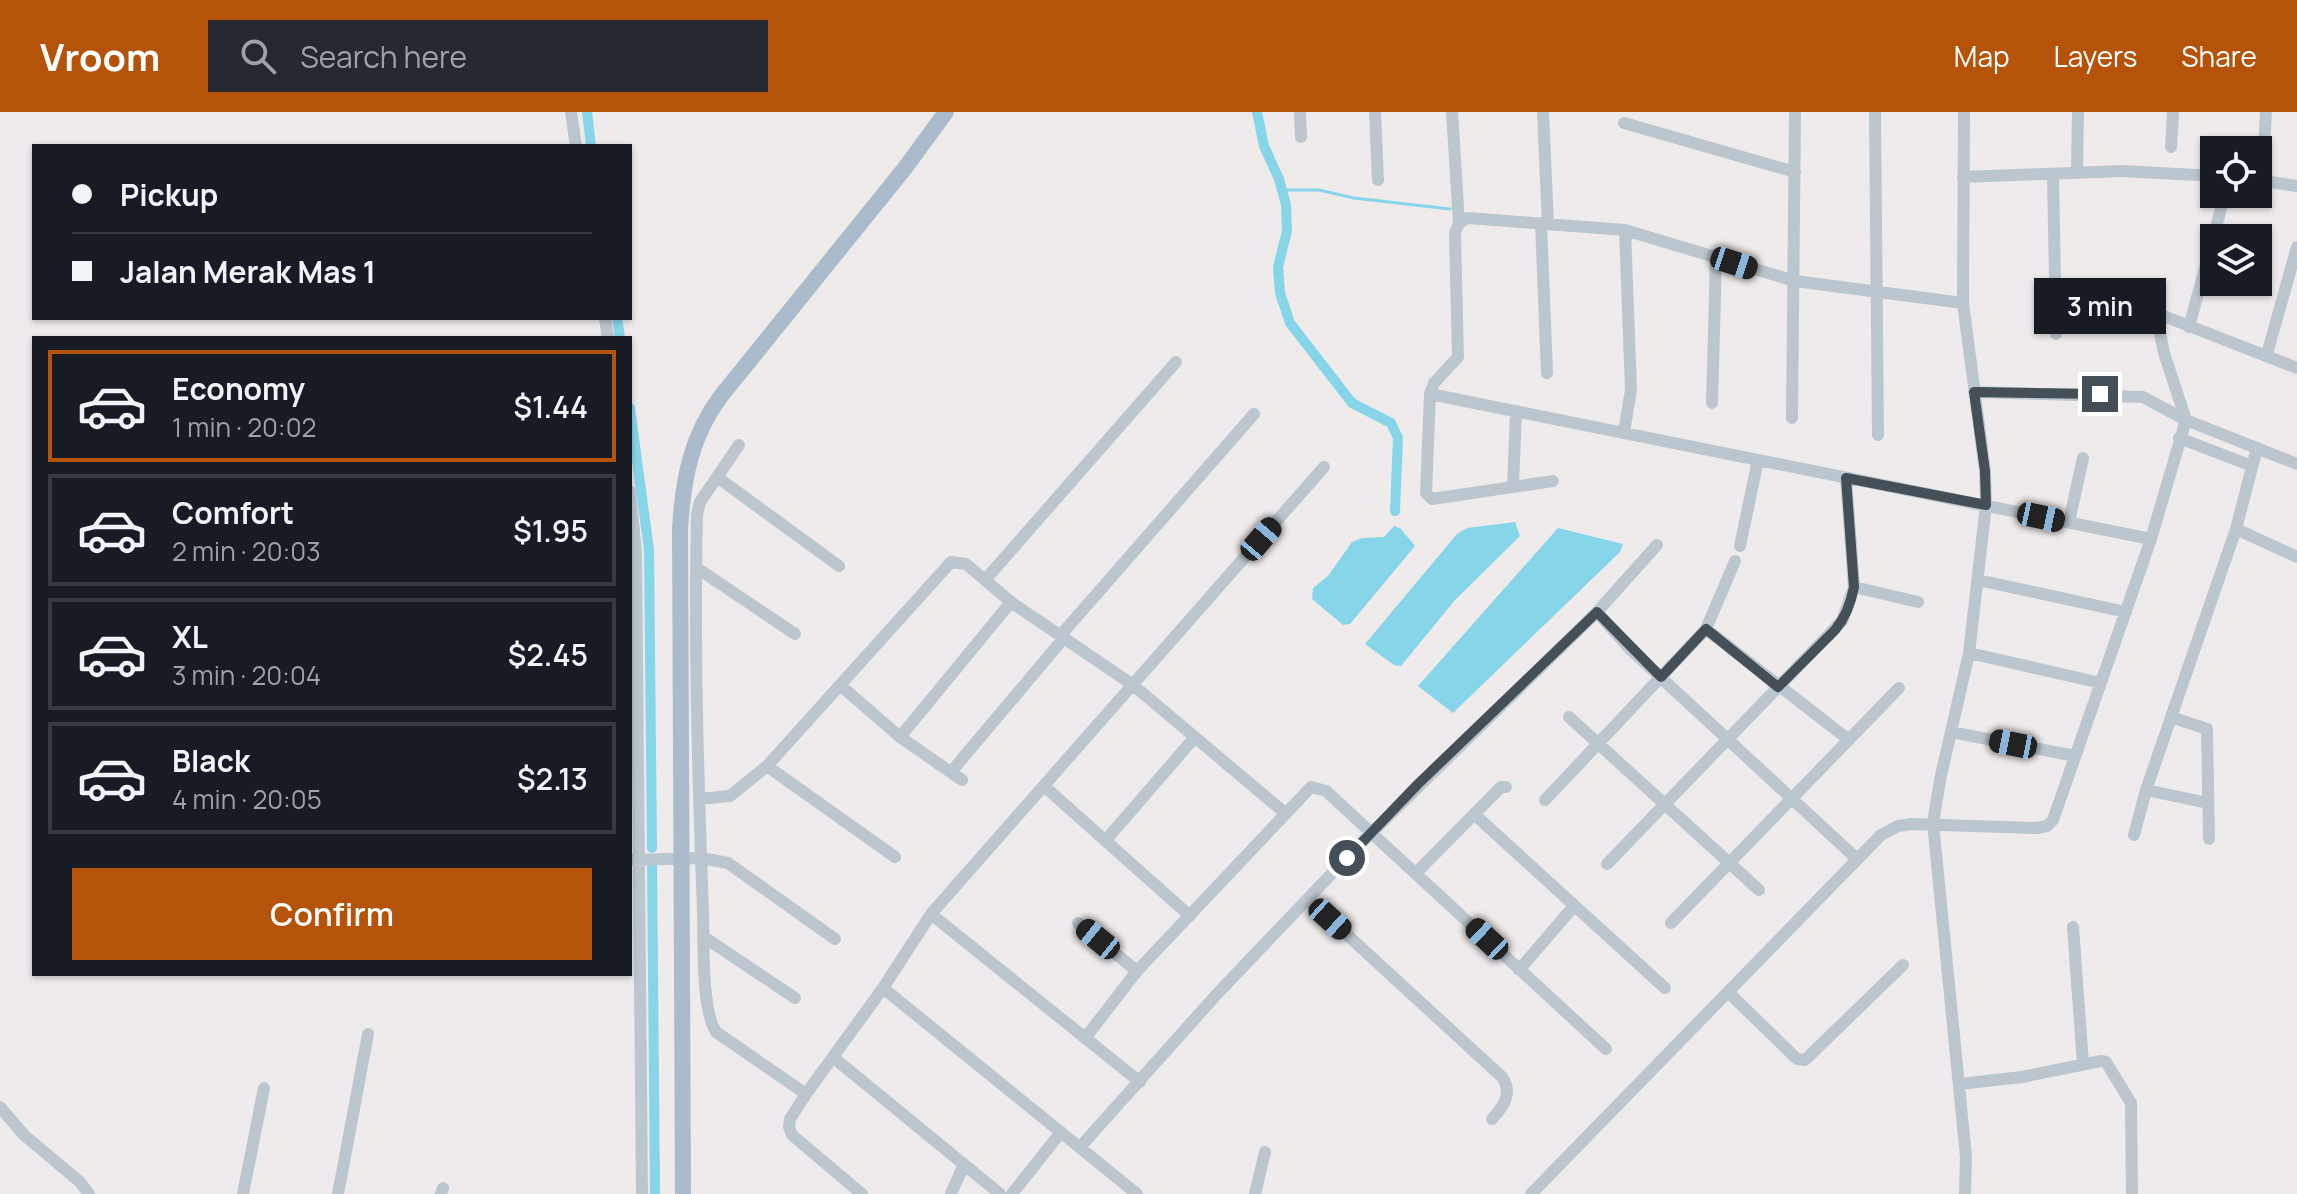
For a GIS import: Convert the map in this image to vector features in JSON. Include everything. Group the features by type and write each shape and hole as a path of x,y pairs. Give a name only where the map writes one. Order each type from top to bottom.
{"main road":[{"path":"683,1194 680,529 685,477 694,443 708,413 905,168 946,112"}],"street":[{"path":"571,112 576,144"},
{"path":"1300,112 1301,137"},
{"path":"1375,112 1378,180"},
{"path":"1452,112 1459,223 1455,233 1458,357 1434,383 1430,394 1426,493 1428,498 1553,481"},
{"path":"1543,112 1547,373"},
{"path":"1792,418 1795,112"},
{"path":"1875,112 1878,435"},
{"path":"1964,112 1963,303 1985,471 1986,505 1969,653 1933,823 1966,1157 1965,1194"},
{"path":"2077,172 2078,112"},
{"path":"2171,147 2173,112"},
{"path":"2264,136 2266,112"},
{"path":"1624,123 1795,172"},
{"path":"1963,177 2077,172 2200,175"},
{"path":"2053,174 2056,334"},
{"path":"2272,182 2297,186"},
{"path":"2189,327 2221,208"},
{"path":"1459,223 1468,218 1625,230 1795,281 1963,303"},
{"path":"1624,432 1631,390 1625,230"},
{"path":"2267,354 2297,247"},
{"path":"1712,403 1716,257"},
{"path":"1531,1194 1857,859 1892,829 1933,823 2047,826 2053,820 2151,539 2186,420 2164,353 2156,313 2297,368"},
{"path":"985,580 1176,362"},
{"path":"1974,392 2132,395 2154,401 2186,420 2297,464"},
{"path":"1430,394 2151,539"},
{"path":"1513,487 1516,411"},
{"path":"951,772 1254,414"},
{"path":"2179,438 2252,466"},
{"path":"739,445 698,508 699,799 710,1020 716,1032 806,1094"},
{"path":"2134,835 2146,790 2236,529 2257,448"},
{"path":"2069,522 2083,458"},
{"path":"1740,546 1758,460"},
{"path":"862,1194 792,1135 790,1119 931,914 1324,467"},
{"path":"717,477 839,566"},
{"path":"1607,864 1842,621 1854,587 1846,478"},
{"path":"2236,529 2297,557"},
{"path":"632,534 634,860 639,896 642,1194"},
{"path":"1081,1146 1217,994 1418,784 1597,612 1657,545"},
{"path":"1545,800 1706,629 1735,561"},
{"path":"699,799 730,796 767,766 951,562 966,564 1011,602 1133,685 1285,813"},
{"path":"697,568 795,634"},
{"path":"1978,580 2126,612"},
{"path":"1854,587 1918,602"},
{"path":"900,737 1011,602"},
{"path":"1597,612 1728,741 1857,859"},
{"path":"1706,629 1849,740"},
{"path":"1969,653 2101,683"},
{"path":"840,685 900,737 962,780"},
{"path":"1671,923 1899,688"},
{"path":"1569,717 1759,890"},
{"path":"2171,717 2207,729 2209,839"},
{"path":"1951,732 2075,756"},
{"path":"1106,840 1195,737"},
{"path":"767,766 895,857"},
{"path":"1044,786 1190,916"},
{"path":"1086,1037 1137,971 1285,813 1311,787 1316,787 1326,791 1372,832 1606,1049"},
{"path":"1416,873 1501,787 1506,787"},
{"path":"2146,790 2208,803"},
{"path":"1474,814 1665,988"},
{"path":"634,860 701,858 728,863 835,939"},
{"path":"632,905 639,896"},
{"path":"1308,899 1502,1077 1508,1091 1506,1101 1492,1119"},
{"path":"1519,970 1574,906"},
{"path":"931,914 1140,1082"},
{"path":"1078,923 1137,971"},
{"path":"2073,927 2083,1064"},
{"path":"704,937 795,998"},
{"path":"1728,992 1797,1059 1805,1060 1903,965"},
{"path":"883,988 1137,1194"},
{"path":"338,1194 368,1034"},
{"path":"834,1058 1000,1194"},
{"path":"1959,1084 2022,1077 2083,1064 2109,1067 2124,1088 2132,1110 2132,1194"},
{"path":"243,1194 264,1088"},
{"path":"0,1107 24,1135 80,1182 89,1194"},
{"path":"1012,1194 1061,1132"},
{"path":"1255,1194 1265,1152"},
{"path":"951,1194 964,1164"}],"water":[{"path":"1515,522 1520,536 1455,600 1401,666 1394,665 1365,644 1457,534 1467,528"},
{"path":"1394,526 1400,528 1415,546 1350,624 1343,625 1312,599 1313,588 1328,576 1352,542 1362,538 1384,537"},
{"path":"1558,528 1623,544 1620,552 1453,713 1418,686"}],"waterway":[{"path":"587,112 591,144"},
{"path":"1257,112 1264,146 1279,179 1286,205 1287,231 1278,267 1280,293 1290,323 1352,403 1391,423 1398,438 1395,511"},
{"path":"1282,190 1319,190 1354,198 1450,209"},
{"path":"617,320 620,336"},
{"path":"632,423 649,550 652,848"},
{"path":"652,860 655,1194"}],"route":[{"path":"1347,858 1418,784 1597,612 1630,649 1661,677 1706,629 1778,687 1835,630 1851,601 1854,587 1846,478 1986,505 1985,471 1974,392 2100,394"}]}
